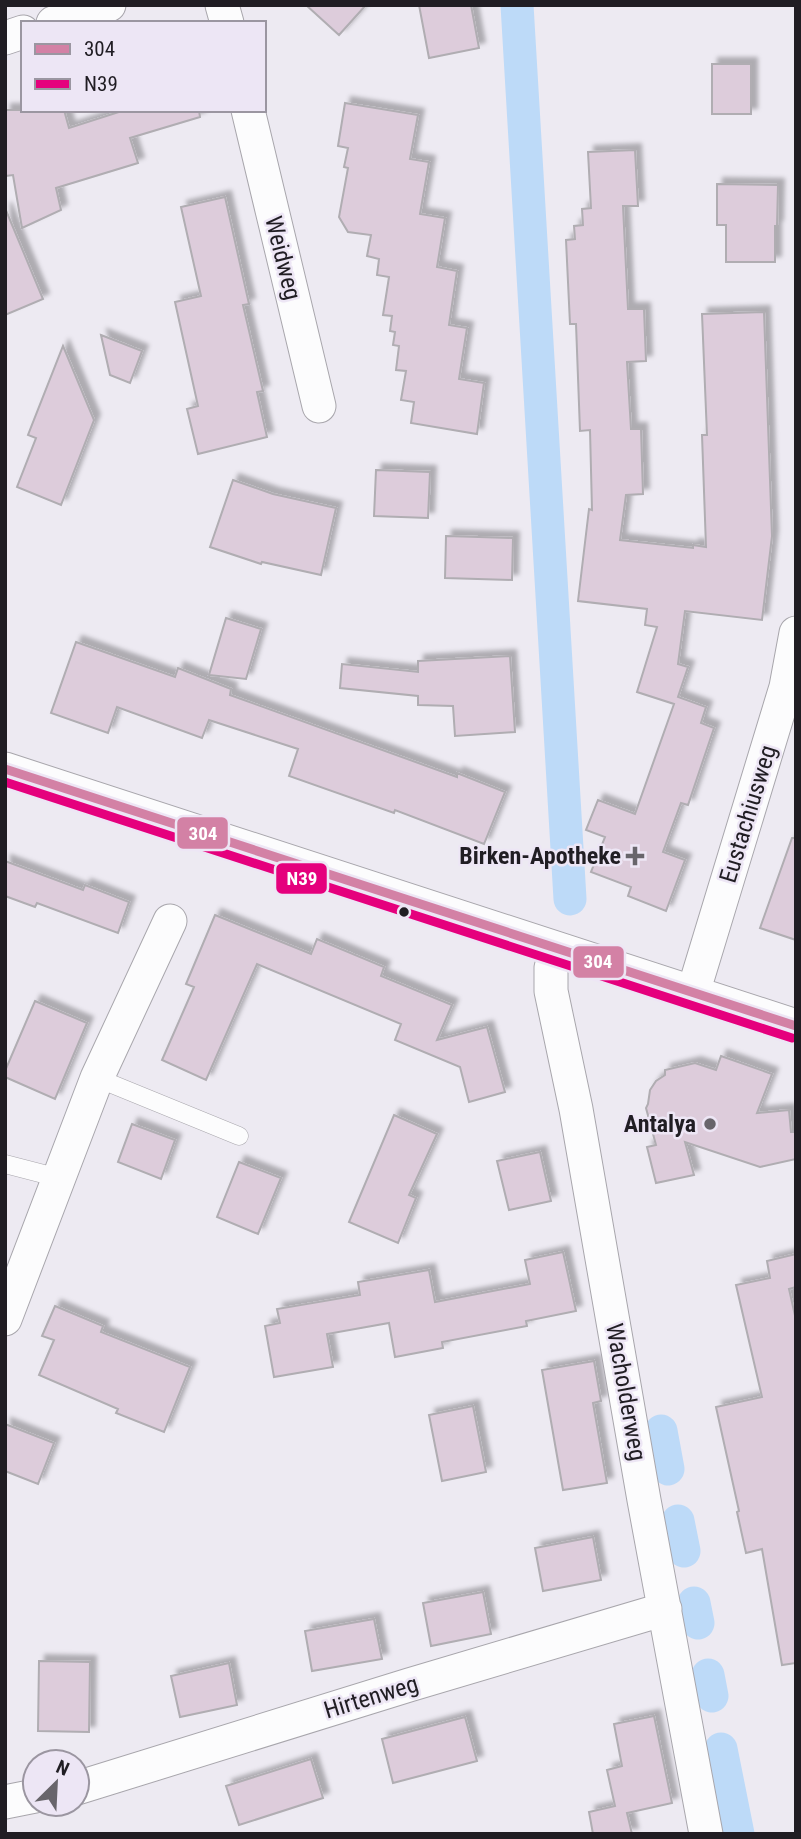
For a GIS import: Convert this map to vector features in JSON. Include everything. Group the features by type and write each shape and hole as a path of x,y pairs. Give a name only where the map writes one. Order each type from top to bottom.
{"street":[{"path":"59,21 109,5"},
{"name":"Weidweg","path":"248,112 319,406"},
{"name":"Eustachiusweg","path":"693,993 786,687 796,633"},
{"path":"5,769 796,1026"},
{"path":"5,1319 97,1078 170,921"},
{"name":"Wacholderweg","path":"556,950 551,968 551,991 578,1122 706,1834"},
{"name":"Hirtenweg","path":"91,1784 665,1609"}],"lane":[{"path":"97,1078 239,1136"},
{"path":"5,1164 59,1178"}],"building":[{"path":"306,5 366,5 339,35"},
{"path":"419,5 471,5 479,48 429,58"},
{"path":"712,64 751,64 751,114 712,114"},
{"path":"345,103 418,115 410,159 429,162 420,214 445,218 437,267 457,271 449,325 467,328 459,379 484,383 477,434 411,423 414,402 401,400 406,371 396,370 399,346 393,345 395,332 390,331 392,316 383,315 389,277 377,275 379,259 367,256 371,235 348,232 339,217 348,168 344,167 348,148 338,146"},
{"path":"5,110 65,112 69,128 119,112 199,112 200,117 130,138 138,163 56,188 61,210 22,228 13,175 5,176"},
{"path":"635,150 638,206 623,206 628,309 644,309 646,361 627,362 631,429 641,429 643,494 626,495 620,540 706,547 702,435 707,435 702,314 764,312 772,536 762,620 685,611 678,664 688,667 678,697 706,707 701,723 714,728 688,805 681,803 663,852 685,860 666,911 628,896 631,887 591,872 605,837 586,830 598,800 635,814 674,704 637,692 657,627 645,625 647,609 578,601 589,509 592,510 590,430 580,431 576,324 570,324 566,240 575,239 574,226 583,225 582,209 591,208 588,152"},
{"path":"717,184 778,185 775,262 726,262 726,225 717,225"},
{"path":"225,197 249,304 243,305 263,391 257,392 267,437 198,454 187,409 198,406 175,302 201,296 181,207"},
{"path":"5,208 43,299 5,315"},
{"path":"101,335 142,351 130,383 110,375"},
{"path":"63,346 94,420 61,505 17,487 36,438 28,435"},
{"path":"376,470 430,472 428,518 374,516"},
{"path":"233,480 273,494 336,508 321,575 262,562 261,564 210,547"},
{"path":"446,536 513,538 512,580 445,578"},
{"path":"226,618 261,629 246,679 209,675"},
{"path":"76,642 175,677 178,668 231,689 230,695 505,792 484,844 395,810 394,813 289,776 298,749 209,720 202,738 117,707 108,733 51,713"},
{"path":"510,656 515,732 455,736 453,706 418,705 418,696 340,688 342,664 418,672 418,661"},
{"path":"792,838 796,838 796,940 760,928"},
{"path":"5,861 83,890 85,885 129,902 118,933 37,903 35,907 5,896"},
{"path":"215,915 311,954 317,939 384,967 381,976 452,1005 437,1040 487,1027 505,1092 469,1102 460,1067 395,1040 401,1024 257,964 206,1080 162,1060 194,987 186,984"},
{"path":"35,1001 87,1023 55,1099 5,1077 5,1071"},
{"name":"Antalya","path":"721,1056 772,1074 757,1113 789,1110 791,1132 796,1132 796,1159 760,1167 685,1142 694,1175 656,1183 647,1147 656,1145 646,1108 650,1090 656,1081 665,1075 665,1070 695,1063 716,1070"},
{"path":"394,1115 437,1134 409,1195 416,1198 398,1243 349,1222"},
{"path":"132,1124 175,1140 161,1179 118,1162"},
{"path":"540,1152 551,1201 509,1210 497,1161"},
{"path":"239,1162 281,1178 258,1234 217,1217"},
{"path":"563,1252 576,1311 526,1321 527,1326 442,1342 443,1348 395,1357 389,1323 327,1334 333,1367 274,1377 265,1326 280,1323 277,1309 360,1295 358,1282 429,1270 435,1302 530,1284 525,1260"},
{"path":"796,1254 796,1287 789,1289 796,1320 796,1663 782,1665 762,1549 746,1553 716,1407 762,1397 736,1285 770,1278 767,1261"},
{"path":"55,1306 103,1326 101,1332 190,1367 164,1432 116,1413 118,1409 39,1375 54,1340 42,1336"},
{"path":"594,1361 601,1401 593,1403 607,1483 563,1490 542,1370"},
{"path":"473,1406 486,1472 442,1481 429,1415"},
{"path":"5,1424 54,1443 38,1484 5,1471"},
{"path":"593,1537 601,1580 543,1591 535,1548"},
{"path":"483,1592 491,1634 431,1646 423,1603"},
{"path":"374,1619 382,1659 312,1671 305,1631"},
{"path":"39,1661 90,1662 89,1732 38,1731"},
{"path":"229,1663 237,1705 180,1717 171,1676"},
{"path":"654,1716 672,1803 627,1813 632,1834 593,1834 589,1812 615,1806 607,1770 622,1766 614,1724"},
{"path":"465,1717 477,1761 393,1783 382,1739"},
{"path":"311,1759 323,1798 239,1825 226,1786"}],"waterway":[{"path":"517,5 570,899"},
{"path":"661,1431 668,1469"},
{"path":"678,1521 684,1551"},
{"path":"694,1603 698,1623"},
{"path":"708,1675 712,1696"},
{"path":"721,1749 738,1834"}],"transit line":[{"name":"304","path":"5,769 796,1026"},
{"name":"N39","path":"5,782 792,1038"}],"place":[{"name":"Birken-Apotheke","path":"635,856"},
{"name":"Antalya","path":"710,1124"}]}
